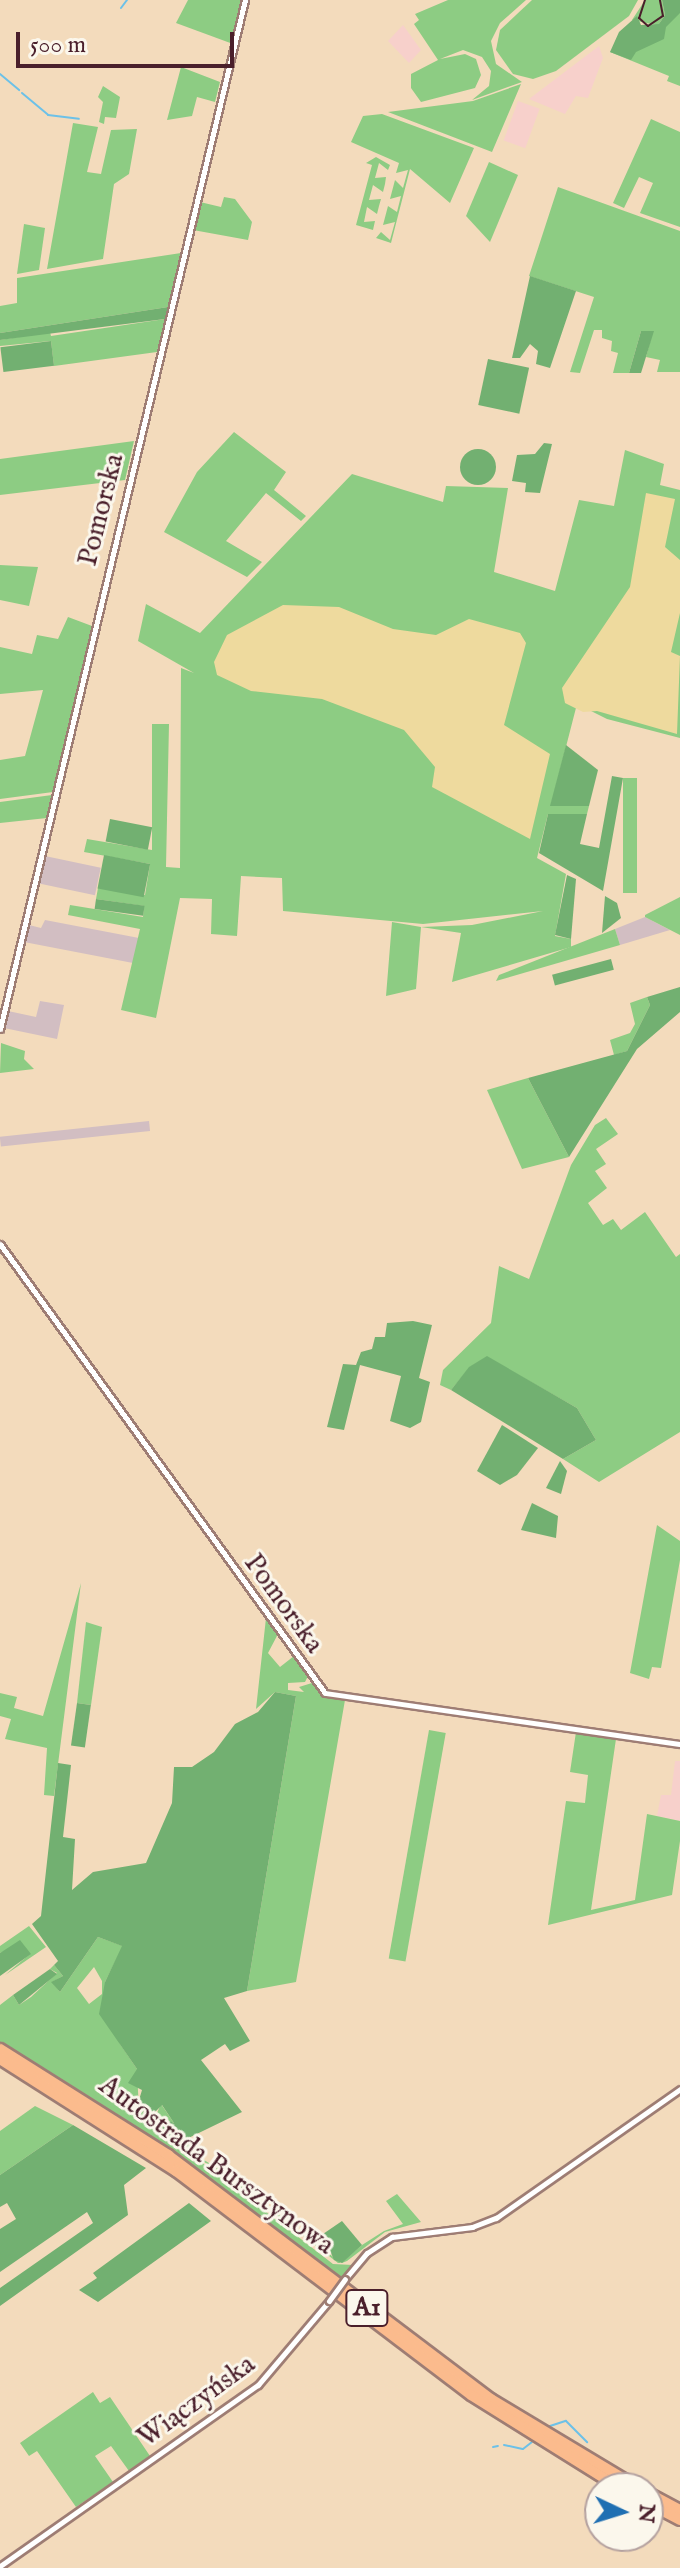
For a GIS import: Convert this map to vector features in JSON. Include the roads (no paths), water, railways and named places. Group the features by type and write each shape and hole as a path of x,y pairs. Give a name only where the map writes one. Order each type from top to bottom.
{"highway":[{"name":"Autostrada Bursztynowa","path":"0,2049 204,2181 469,2383 613,2472"},
{"name":"Autostrada Bursztynowa","path":"0,2059 86,2105 443,2376 595,2472"}],"street":[{"name":"Pomorska","path":"0,1029 245,0"},
{"name":"Pomorska","path":"0,1244 325,1693 680,1744"},
{"name":"Wiączyńska","path":"0,2566 258,2385 367,2253 392,2237 472,2227 496,2218 680,2089"}],"waterway":[{"path":"121,8 127,0"},
{"path":"0,74 19,90"},
{"path":"22,93 48,115 79,119"},
{"path":"547,2427 566,2421 587,2442"},
{"path":"504,2445 523,2449 532,2442"},
{"path":"493,2447 498,2446"}],"tram line":[{"path":"645,0 639,18 648,26 663,16 660,0"}]}
